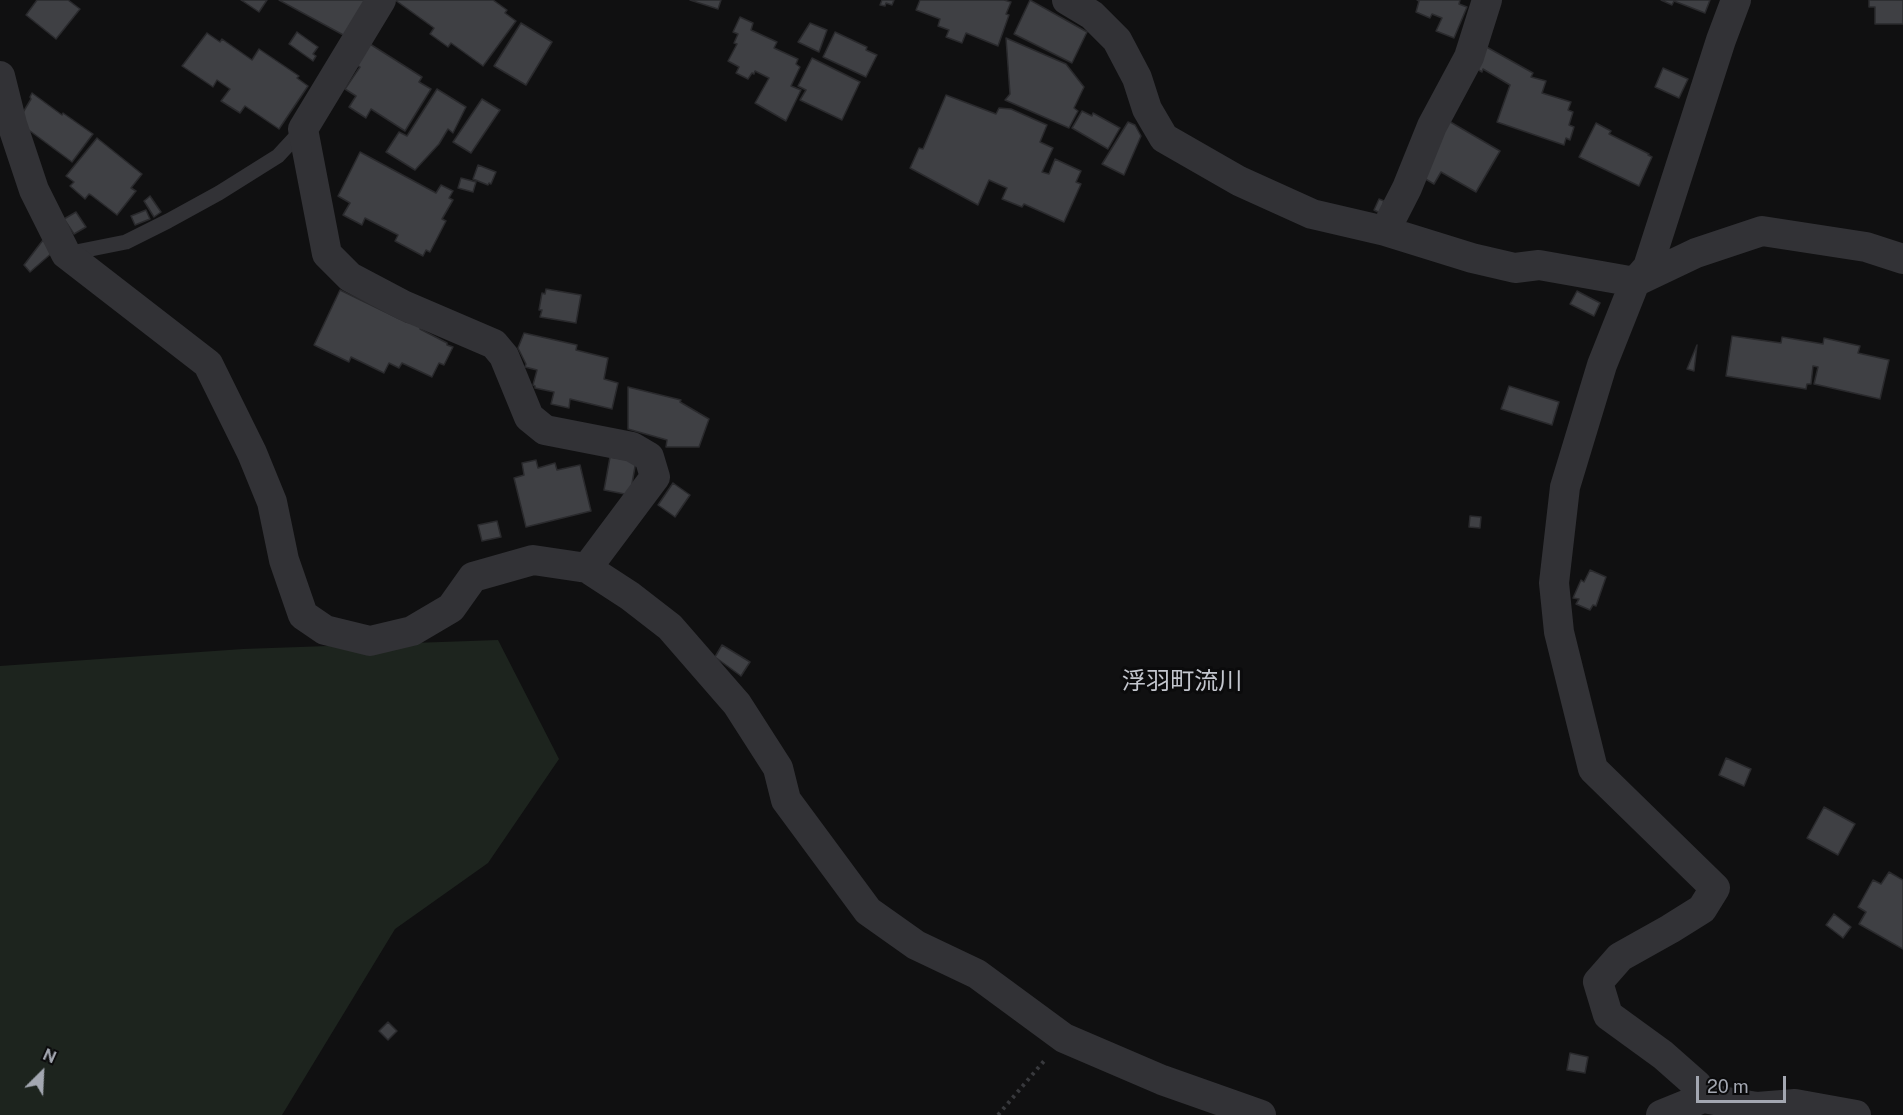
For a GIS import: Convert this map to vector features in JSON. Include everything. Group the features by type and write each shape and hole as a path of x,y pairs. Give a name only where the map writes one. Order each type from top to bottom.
{"street":[{"path":"381,0 303,129 327,254 350,277 403,305 494,344 504,356 529,417 545,430 632,447 649,457 655,477 587,568"},
{"path":"1067,0 1092,15 1117,40 1137,78 1147,109 1164,138 1239,181 1312,214 1385,231 1472,258 1515,268 1539,265 1635,282 1696,253 1762,231 1866,246 1903,259"},
{"path":"1385,231 1407,188 1432,126 1469,57 1487,0"},
{"path":"1703,1098 1696,1085 1663,1055 1608,1015 1598,982 1620,957 1702,909 1715,888 1593,769 1559,632 1554,583 1565,487 1602,365 1635,282 1648,267 1736,0"},
{"path":"0,76 12,124 34,190 66,254 208,364 252,453 272,502 284,560 303,615 325,630 370,640 412,631 451,608 473,577 533,560 587,568 630,596 670,627 737,704 778,768 786,800 868,911 916,945 977,974 1064,1038 1162,1080 1252,1113"},
{"path":"1661,1115 1703,1098 1757,1107 1796,1104 1856,1115"}],"lane":[{"path":"66,254 126,242 168,221 219,194 278,156 303,129"}],"path":[{"path":"998,1115 1064,1038"}],"shaded area":[{"path":"498,640 559,759 488,863 395,929 282,1115 0,1115 0,666 243,649"}],"building":[{"path":"37,0 68,0 80,9 56,39 26,15"},
{"path":"241,0 267,0 259,12"},
{"path":"279,0 367,0 347,37"},
{"path":"395,0 493,0 507,10 505,13 516,21 483,66 451,43 448,47 430,34 434,28"},
{"path":"690,0 721,0 718,9"},
{"path":"882,0 894,0 892,5 886,3 885,6 880,5"},
{"path":"920,0 1004,0 1011,2 998,46 966,33 962,43 946,37 949,30 938,26 940,19 916,10"},
{"path":"1030,0 1087,32 1072,63 1014,34"},
{"path":"1417,0 1460,0 1459,4 1467,7 1454,38 1436,31 1442,18 1432,14 1430,18 1416,12 1419,1"},
{"path":"1661,0 1710,0 1705,13 1674,1 1672,5"},
{"path":"1869,0 1903,0 1903,24 1875,24 1875,7 1869,7"},
{"path":"740,17 753,23 751,30 777,42 774,48 798,59 796,64 800,67 791,86 801,90 786,121 755,103 769,78 755,71 748,79 736,73 739,67 728,61 737,44 734,43 738,34 733,32"},
{"path":"521,23 552,42 526,85 494,66"},
{"path":"810,23 827,30 819,52 798,42"},
{"path":"297,32 318,47 313,54 316,56 313,61 289,44"},
{"path":"835,32 867,47 866,50 877,55 866,77 823,57"},
{"path":"207,33 220,42 222,39 252,60 259,49 299,76 297,78 308,86 279,129 245,106 240,113 221,101 230,89 217,80 213,87 182,66"},
{"path":"1006,38 1066,64 1084,87 1074,108 1078,111 1069,128 1005,100 1010,94"},
{"path":"370,44 422,77 419,82 431,89 405,131 371,109 366,118 349,107 356,96 345,89 360,67 357,65"},
{"path":"1483,45 1533,73 1531,77 1546,81 1542,93 1571,102 1568,110 1573,112 1569,125 1574,127 1570,140 1566,138 1564,145 1497,122 1510,85 1483,69 1482,72 1472,66"},
{"path":"812,58 860,82 842,120 800,100 806,90 798,86"},
{"path":"1663,68 1688,79 1679,98 1655,87"},
{"path":"437,89 466,107 453,133 448,129 439,144 415,170 386,152 399,132 407,136"},
{"path":"32,93 93,134 72,162 26,128 22,114"},
{"path":"946,95 996,114 999,108 1011,109 1047,125 1040,142 1053,148 1042,172 1049,174 1055,159 1081,171 1076,182 1081,184 1064,222 1024,204 1022,207 1002,199 1007,188 989,180 978,205 910,168 919,148 923,149"},
{"path":"482,99 500,110 471,153 453,142"},
{"path":"1082,111 1092,116 1093,113 1120,128 1108,149 1072,128"},
{"path":"1447,120 1500,151 1476,192 1441,172 1434,184 1417,174"},
{"path":"1128,122 1135,125 1141,136 1124,175 1102,164"},
{"path":"1596,123 1611,131 1609,134 1652,157 1639,186 1579,157"},
{"path":"97,138 142,174 131,188 136,191 117,215 89,194 85,199 70,186 74,182 66,176"},
{"path":"360,152 436,193 441,185 453,191 449,198 453,200 442,219 446,221 430,252 426,250 423,256 395,241 398,235 365,218 362,225 343,215 350,203 338,196"},
{"path":"478,165 496,172 491,184 473,179"},
{"path":"461,178 476,182 473,192 458,188"},
{"path":"150,196 161,212 154,217 144,201"},
{"path":"1379,199 1384,201 1380,213 1374,210"},
{"path":"146,210 150,219 135,225 131,216"},
{"path":"76,212 86,227 74,234 64,219"},
{"path":"43,240 53,252 30,272 24,265"},
{"path":"546,289 581,295 576,323 540,317 542,293 545,294"},
{"path":"340,290 406,322 421,326 420,329 453,347 444,365 439,363 432,377 402,363 399,368 389,363 384,373 351,357 349,362 314,345"},
{"path":"1577,291 1600,303 1594,316 1570,304"},
{"path":"524,333 577,345 576,350 608,358 604,379 618,383 612,409 570,399 569,408 551,404 554,392 535,388 533,385 537,370 525,367 526,364 518,348"},
{"path":"1732,336 1781,343 1782,337 1823,344 1824,338 1860,346 1858,353 1889,360 1880,399 1814,384 1818,367 1813,366 1811,384 1807,384 1806,389 1726,376"},
{"path":"1697,345 1694,371 1687,369"},
{"path":"1509,386 1559,402 1552,425 1501,409"},
{"path":"628,387 681,400 680,402 709,419 699,447 666,447 667,440 628,429"},
{"path":"610,457 636,461 630,495 604,490"},
{"path":"536,460 538,468 555,463 557,470 580,465 591,511 526,527 514,478 524,475 522,463"},
{"path":"673,483 690,495 675,517 658,505"},
{"path":"1470,516 1481,517 1480,528 1469,527"},
{"path":"497,521 501,537 482,541 478,525"},
{"path":"1590,570 1606,577 1596,606 1593,605 1590,610 1576,604 1579,599 1573,598 1581,580 1584,582"},
{"path":"722,645 750,662 741,676 715,657"},
{"path":"1726,758 1751,769 1744,786 1719,775"},
{"path":"1824,807 1855,824 1838,855 1807,838"},
{"path":"1889,872 1903,880 1903,949 1859,924 1866,912 1858,907 1873,880 1881,884"},
{"path":"1834,914 1851,927 1843,938 1826,925"},
{"path":"388,1022 397,1031 388,1040 379,1031"},
{"path":"1570,1053 1588,1057 1585,1073 1567,1070"}],"district":[{"name":"浮羽町流川","path":"1182,682"}]}
